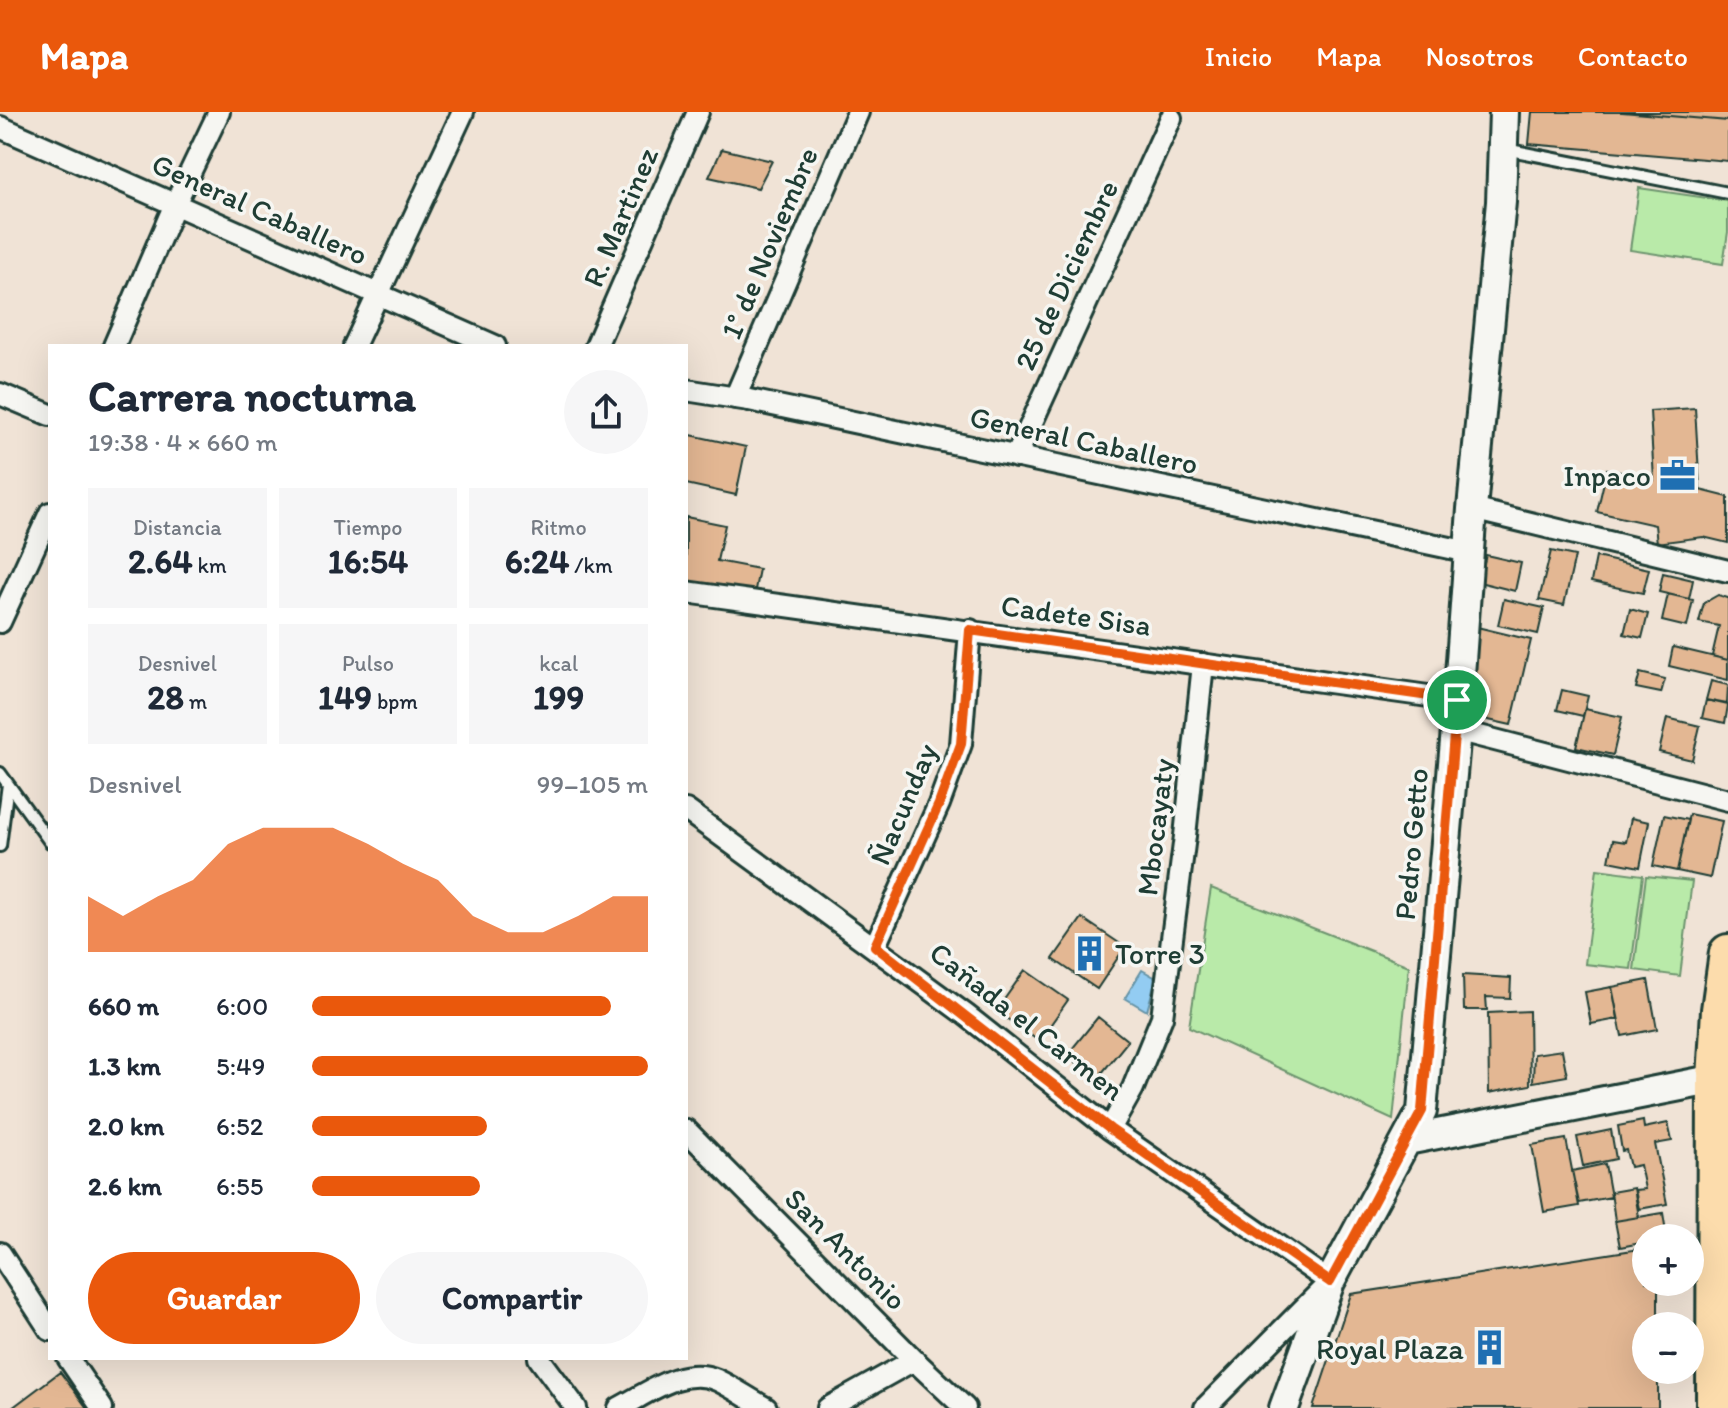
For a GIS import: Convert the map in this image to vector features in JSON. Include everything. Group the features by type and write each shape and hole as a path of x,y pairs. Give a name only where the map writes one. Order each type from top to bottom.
{"highway":[{"path":"1715,1408 1716,1079 1720,1010 1728,953"},
{"path":"1694,1408 1694,1271 1715,1157"}],"street":[{"path":"115,344 175,204 219,112"},
{"path":"355,344 463,112"},
{"name":"R. Martinez","path":"597,344 698,112"},
{"name":"1° de Noviembre","path":"735,398 858,112"},
{"name":"Pedro Getto","path":"1284,1408 1330,1282 1422,1111 1501,202 1504,112"},
{"name":"25 de Diciembre","path":"1016,457 1171,118"},
{"name":"General Caballero","path":"0,127 490,344"},
{"name":"General Caballero","path":"688,390 1469,552"},
{"path":"0,394 48,414"},
{"path":"1472,509 1728,571"},
{"path":"0,622 48,518"},
{"name":"Cadete Sisa","path":"688,592 1457,700"},
{"name":"Ñacunday","path":"875,946 939,804 961,744 970,630"},
{"name":"Mbocayaty","path":"1110,1129 1133,1088 1162,1017 1203,664"},
{"path":"1456,730 1728,800"},
{"name":"Cañada el Carmen","path":"688,811 875,946 1110,1129 1330,1282"},
{"path":"1407,1140 1716,1079"},
{"name":"San Antonio","path":"688,1132 965,1408"},
{"path":"0,1253 48,1327"},
{"path":"1205,1408 1330,1282"},
{"path":"69,1360 102,1408"},
{"path":"540,1360 576,1408"},
{"path":"828,1408 914,1360"},
{"path":"619,1408 677,1378 692,1374 718,1381 766,1408"}],"lane":[{"path":"1503,148 1728,193"},
{"path":"0,773 48,839"},
{"path":"0,846 8,784"}],"green space":[{"path":"1639,188 1728,201 1728,232 1723,264 1630,250"},
{"path":"1597,869 1643,875 1631,969 1585,964"},
{"path":"1646,876 1692,881 1680,976 1634,970"},
{"path":"1211,888 1409,966 1393,1120 1189,1027"}],"water":[{"path":"1142,970 1156,978 1147,1011 1125,998"}],"building":[{"path":"1532,112 1622,112 1728,121 1728,161 1529,144"},
{"path":"1622,112 1728,112 1728,121"},
{"path":"722,149 772,161 758,188 709,177"},
{"name":"Inpaco","path":"1695,408 1700,490 1728,497 1728,543 1703,537 1657,543 1655,525 1597,512 1607,469 1654,480 1650,411"},
{"path":"688,434 746,447 736,495 688,484"},
{"path":"688,517 725,525 717,561 759,569 754,595 688,581"},
{"path":"1551,551 1575,556 1564,605 1539,600"},
{"path":"1486,555 1521,563 1515,591 1479,582"},
{"path":"1596,557 1649,569 1643,593 1591,582"},
{"path":"1663,573 1693,580 1689,599 1659,592"},
{"path":"1668,594 1693,600 1687,627 1662,621"},
{"path":"1718,595 1728,598 1728,660 1712,656 1719,626 1699,622 1704,603"},
{"path":"1504,599 1544,608 1538,634 1498,625"},
{"path":"1630,609 1648,614 1642,638 1624,634"},
{"path":"1477,627 1531,640 1511,725 1466,715"},
{"path":"1673,647 1728,660 1728,680 1669,666"},
{"path":"1640,673 1665,679 1661,693 1636,688"},
{"path":"1711,681 1728,685 1727,704 1706,700"},
{"path":"1562,690 1588,696 1583,716 1557,710"},
{"path":"1706,700 1728,705 1725,723 1702,718"},
{"path":"1585,709 1622,717 1613,755 1576,747"},
{"path":"1667,718 1700,726 1692,760 1659,752"},
{"path":"1689,814 1722,821 1710,878 1677,871"},
{"path":"1664,815 1688,820 1677,871 1653,866"},
{"path":"1631,818 1649,822 1640,867 1609,861 1613,840 1626,842"},
{"name":"Torre 3","path":"1082,918 1125,947 1097,989 1053,959"},
{"path":"1025,970 1068,1000 1039,1041 996,1011"},
{"path":"1463,975 1511,978 1510,998 1486,997 1487,1010 1464,1010"},
{"path":"1648,980 1657,1029 1622,1036 1612,987"},
{"path":"1612,987 1618,1019 1591,1024 1585,992"},
{"path":"1529,1011 1530,1085 1489,1093 1488,1013"},
{"path":"1098,1017 1128,1041 1097,1079 1067,1055"},
{"path":"1562,1050 1567,1076 1533,1082 1534,1054"},
{"path":"1643,1121 1644,1128 1668,1123 1672,1141 1655,1144 1667,1204 1639,1209 1635,1190 1645,1189 1640,1165 1630,1167 1626,1150 1622,1151 1618,1126"},
{"path":"1611,1130 1616,1159 1583,1166 1577,1137"},
{"path":"1566,1139 1579,1206 1544,1212 1532,1145"},
{"path":"1605,1164 1611,1197 1579,1203 1572,1171"},
{"path":"1634,1188 1639,1217 1615,1221 1611,1192"},
{"path":"1663,1213 1665,1224 1632,1224 1632,1245 1620,1247 1615,1221"},
{"name":"Royal Plaza","path":"1632,1250 1632,1296 1658,1296 1658,1312 1632,1312 1632,1384 1658,1384 1658,1408 1313,1408 1351,1294"},
{"path":"60,1372 87,1408 12,1408"}],"place":[{"name":"Inpaco","path":"1677,475"},
{"name":"Torre 3","path":"1089,953"},
{"name":"Royal Plaza","path":"1490,1348"}],"route":[{"path":"970,630 1457,700 1422,1111 1330,1282 1110,1129 875,946 939,804 961,744 970,630"}]}
